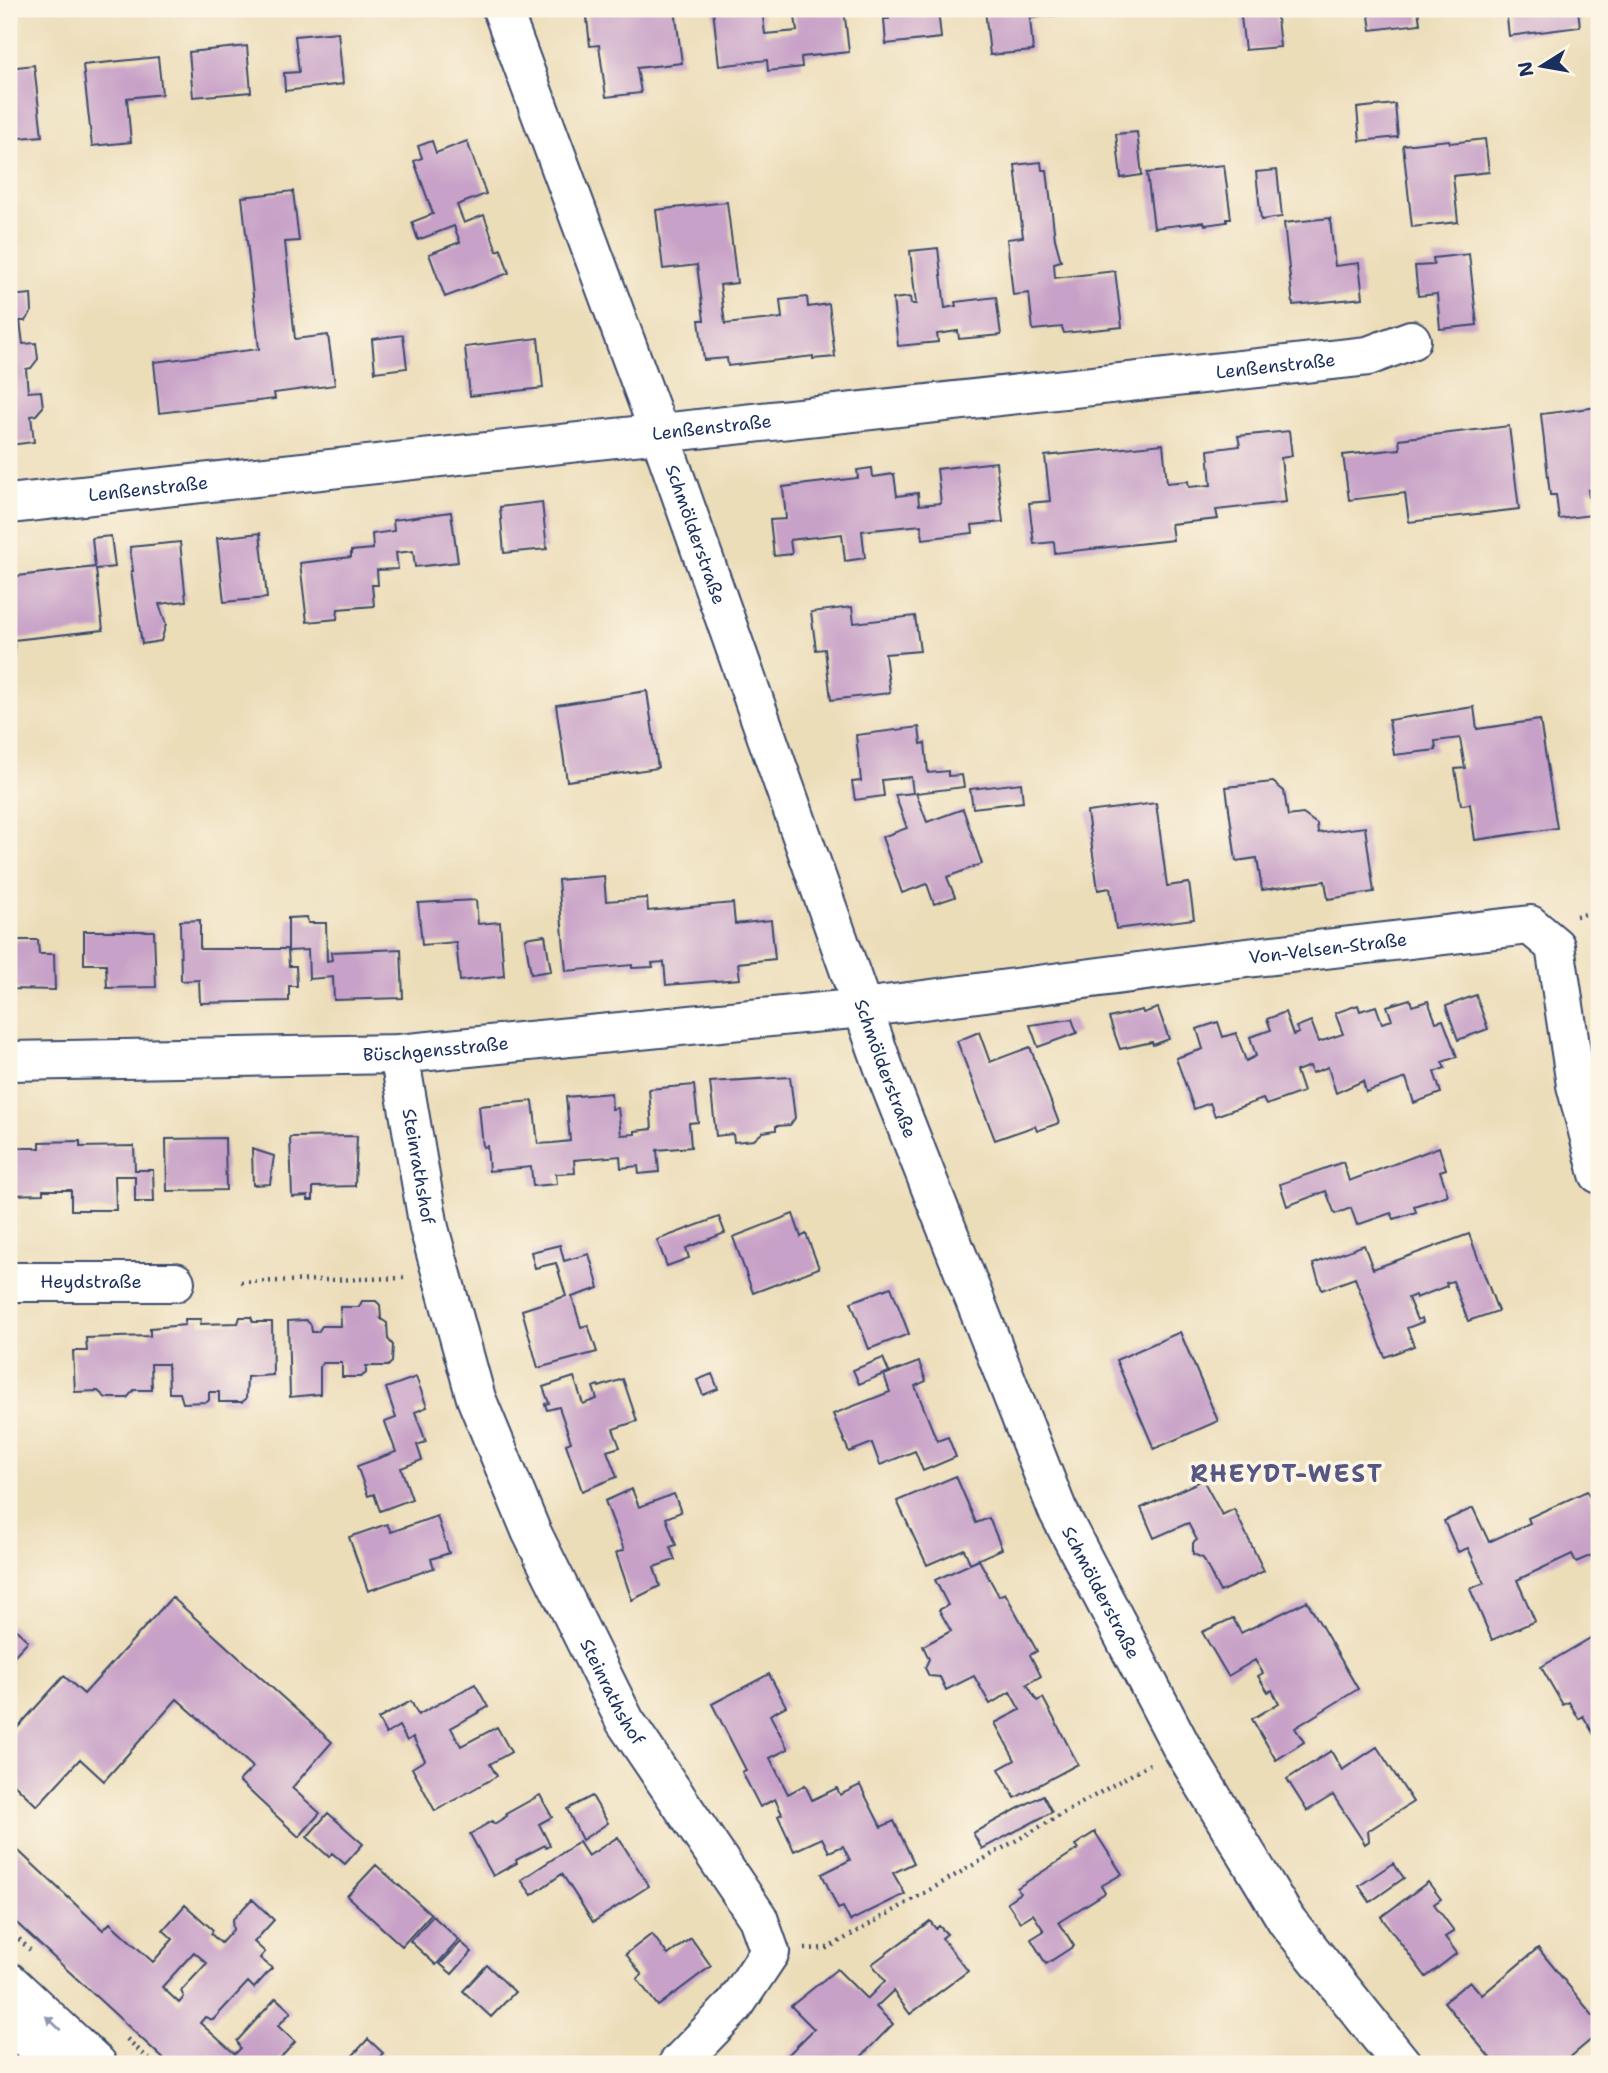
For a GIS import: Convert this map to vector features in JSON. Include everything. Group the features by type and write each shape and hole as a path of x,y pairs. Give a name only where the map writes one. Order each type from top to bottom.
{"street":[{"name":"Schmölderstraße","path":"502,9 659,432 862,1009 1057,1508 1181,1746 1287,1921 1402,2064"},
{"name":"Lenßenstraße","path":"9,504 1368,356 1411,340"},
{"name":"Von-Velsen-Straße","path":"862,1009 1530,925 1555,946 1576,1085 1599,1174"},
{"name":"Büschgensstraße","path":"9,1061 399,1055 862,1009"},
{"name":"Steinrathshof","path":"399,1055 429,1228 476,1398 531,1531 625,1721 758,1918 770,1952"},
{"name":"Heydstraße","path":"9,1282 175,1282"},
{"path":"678,2064 734,2006 770,1952"},
{"path":"9,1982 97,2064"},
{"path":"9,2022 54,2064"}],"path":[{"path":"241,1282 443,1277"},
{"path":"770,1952 828,1948 1181,1746"}],"building":[{"path":"586,9 675,9 682,63 637,68 641,93 606,97 599,45 590,46"},
{"path":"713,9 762,9 765,34 797,31 794,9 844,9 849,52 801,57 802,67 768,71 767,60 719,66"},
{"path":"888,9 938,9 941,38 886,44 884,19 889,19"},
{"path":"985,9 1080,9 1080,13 1030,18 1033,51 990,55"},
{"path":"1102,9 1125,9 1125,13 1103,15"},
{"path":"1240,9 1276,9 1280,47 1245,50"},
{"path":"1368,9 1418,9 1420,24 1371,30"},
{"path":"1506,9 1578,9 1580,27 1509,36"},
{"path":"338,32 343,84 285,91 284,73 299,72 295,36"},
{"path":"247,46 251,92 193,97 189,52"},
{"path":"158,57 162,94 127,98 131,142 92,146 83,65"},
{"path":"34,65 42,136 9,139 9,68"},
{"path":"1395,104 1398,137 1360,141 1357,108"},
{"path":"1137,132 1142,175 1121,178 1116,134"},
{"path":"1485,139 1489,172 1453,176 1458,222 1412,227 1403,145"},
{"path":"432,141 436,153 467,141 486,194 457,205 464,223 484,215 497,251 501,249 509,273 445,297 429,254 460,242 454,226 418,240 412,222 433,214 414,161 422,158 418,146"},
{"path":"1041,162 1042,170 1047,170 1055,239 1061,261 1054,263 1055,278 1115,271 1122,327 1064,333 1062,327 1033,330 1029,293 1013,295 1007,239 1023,237 1015,165"},
{"path":"1224,165 1231,219 1205,225 1204,222 1154,228 1147,173"},
{"path":"1277,170 1282,217 1261,220 1256,172"},
{"path":"293,191 299,241 285,242 295,339 328,335 335,385 274,393 275,399 159,413 154,362 259,349 242,197"},
{"path":"727,202 737,283 720,285 725,324 782,318 780,300 807,297 808,307 829,304 835,357 813,359 813,356 728,366 727,358 704,360 699,320 704,320 697,265 663,269 656,210"},
{"path":"1330,218 1335,266 1359,263 1363,298 1293,305 1284,223"},
{"path":"938,248 945,308 956,306 955,302 996,297 1001,335 959,339 958,331 937,334 938,342 898,346 893,299 910,297 911,304 916,304 910,251"},
{"path":"1469,254 1477,325 1440,329 1437,294 1418,296 1415,266 1434,265 1433,258"},
{"path":"31,294 32,311 25,321 20,321 23,344 36,343 38,359 31,368 26,369 28,392 41,391 43,407 36,415 31,416 34,442 9,445 9,296"},
{"path":"403,335 407,368 375,372 372,339"},
{"path":"538,338 543,388 470,396 465,347"},
{"path":"1599,407 1599,489 1588,490 1592,515 1559,519 1556,495 1550,495 1541,414"},
{"path":"1509,426 1519,509 1409,522 1405,493 1349,500 1343,455 1400,449 1399,439"},
{"path":"1289,431 1292,456 1281,458 1286,502 1216,510 1218,519 1171,524 1173,540 1055,553 1054,542 1034,544 1029,503 1050,501 1045,456 1163,444 1167,483 1188,481 1189,487 1211,485 1208,450 1240,446 1238,436"},
{"path":"996,462 1003,522 972,525 973,533 923,539 921,525 862,531 865,558 845,561 842,534 790,540 792,554 774,556 770,520 786,519 783,487 858,478 857,470 872,468 873,477 894,474 897,496 918,493 919,505 941,503 937,469"},
{"path":"542,502 547,549 504,553 500,507"},
{"path":"451,512 458,562 415,567 413,551 396,553 398,569 377,570 378,585 372,585 374,606 338,609 337,619 307,622 300,563 351,557 351,551 373,549 372,534 394,531 393,520"},
{"path":"260,533 267,598 224,602 217,538"},
{"path":"111,536 115,567 96,569 103,630 14,640 15,654 9,654 9,577 95,567 92,538"},
{"path":"180,542 186,601 159,604 166,624 161,641 142,644 130,547"},
{"path":"852,607 854,623 915,616 920,651 885,654 890,693 831,700 825,649 816,650 811,612"},
{"path":"647,691 658,768 567,781 556,705"},
{"path":"1474,707 1477,729 1540,720 1557,828 1475,840 1470,804 1461,805 1455,769 1465,768 1460,738 1435,741 1436,750 1394,755 1389,720"},
{"path":"919,727 921,744 925,743 928,773 948,771 948,776 962,775 964,787 916,793 927,822 963,809 982,864 947,877 955,897 934,904 927,884 902,893 882,837 907,828 895,795 913,793 911,777 882,780 884,796 855,800 852,782 861,781 856,735"},
{"path":"1273,782 1284,791 1288,816 1303,814 1317,824 1318,833 1365,827 1374,892 1328,899 1325,881 1262,890 1257,858 1236,861 1226,787"},
{"path":"1021,783 1023,802 973,808 970,789"},
{"path":"1156,803 1167,886 1189,883 1194,919 1116,929 1110,888 1098,890 1087,812"},
{"path":"604,876 606,901 647,898 648,911 733,903 735,924 771,920 775,959 738,963 740,979 666,985 664,962 652,963 653,967 632,968 632,965 566,971 558,880"},
{"path":"476,900 478,924 500,922 504,976 460,981 456,942 422,945 418,903"},
{"path":"307,917 308,923 326,923 327,961 332,960 331,952 401,949 403,998 334,1000 333,977 309,979 308,950 288,951 288,918"},
{"path":"200,920 200,949 288,949 289,966 296,966 297,986 289,986 289,1001 200,1003 199,980 181,981 180,921"},
{"path":"84,931 154,931 156,987 107,988 106,964 84,964"},
{"path":"545,935 551,971 531,974 525,938"},
{"path":"9,940 38,940 39,954 54,954 55,990 9,989"},
{"path":"1476,995 1488,1029 1458,1040 1446,1006"},
{"path":"1410,999 1412,1006 1428,1001 1436,1022 1443,1020 1457,1057 1442,1062 1445,1068 1434,1072 1441,1093 1414,1103 1406,1078 1366,1092 1363,1081 1336,1093 1328,1067 1312,1073 1310,1066 1296,1071 1303,1092 1266,1105 1263,1099 1215,1116 1210,1103 1194,1109 1176,1058 1203,1049 1197,1029 1218,1022 1223,1037 1236,1033 1246,1061 1256,1056 1250,1037 1271,1030 1267,1019 1285,1012 1293,1035 1299,1033 1296,1027 1311,1021 1319,1042 1343,1034 1335,1013 1358,1005 1360,1011 1376,1006 1382,1023 1392,1020 1387,1006"},
{"path":"1158,1008 1169,1039 1153,1045 1152,1042 1120,1049 1109,1018"},
{"path":"1072,1019 1077,1033 1038,1047 1030,1025"},
{"path":"979,1032 990,1062 1030,1047 1059,1123 1037,1131 1035,1126 995,1140 957,1041"},
{"path":"790,1077 795,1118 790,1125 776,1126 776,1130 763,1132 754,1140 734,1142 733,1134 716,1136 710,1082"},
{"path":"694,1085 698,1122 689,1123 691,1147 657,1150 659,1172 639,1174 638,1166 621,1168 620,1156 574,1160 575,1173 556,1174 557,1184 533,1186 531,1167 489,1171 487,1146 483,1147 479,1106 533,1101 538,1144 553,1143 570,1141 566,1097 611,1093 612,1109 618,1108 621,1135 635,1134 635,1131 652,1129 649,1089"},
{"path":"357,1136 355,1186 313,1187 313,1200 308,1200 308,1196 292,1197 290,1137"},
{"path":"225,1138 226,1190 167,1191 166,1139"},
{"path":"80,1141 80,1147 134,1146 135,1170 153,1170 154,1202 135,1202 135,1176 115,1176 116,1210 71,1210 71,1190 43,1190 43,1194 9,1195 9,1148 40,1148 40,1142"},
{"path":"1439,1147 1446,1169 1440,1171 1448,1195 1414,1206 1416,1212 1394,1219 1391,1213 1357,1225 1351,1208 1335,1214 1326,1191 1287,1206 1280,1184 1343,1162 1349,1181"},
{"path":"252,1149 274,1156 270,1184 253,1185"},
{"path":"793,1214 801,1237 806,1234 819,1268 753,1293 733,1237"},
{"path":"719,1217 725,1233 686,1248 689,1258 667,1266 657,1240"},
{"path":"1469,1234 1498,1311 1468,1321 1453,1281 1416,1298 1415,1295 1408,1298 1417,1320 1422,1318 1423,1322 1407,1328 1414,1346 1385,1357 1355,1278 1322,1290 1313,1264 1364,1245 1373,1269"},
{"path":"560,1245 564,1261 589,1254 599,1288 572,1297 581,1327 588,1325 597,1352 538,1368 522,1310 566,1296 556,1263 535,1268 531,1252"},
{"path":"891,1287 909,1334 869,1349 851,1302"},
{"path":"362,1301 376,1301 380,1305 381,1319 387,1323 388,1339 393,1345 392,1362 388,1366 366,1366 366,1373 361,1377 342,1377 342,1363 323,1363 320,1367 320,1394 290,1397 288,1321 306,1320 311,1325 312,1332 318,1332 322,1326 341,1326 340,1307 359,1307"},
{"path":"240,1317 251,1317 253,1322 272,1322 273,1375 247,1377 246,1399 242,1402 219,1402 219,1392 209,1392 207,1402 183,1403 180,1393 169,1393 168,1364 151,1364 152,1390 134,1390 127,1398 106,1398 98,1391 75,1392 73,1351 87,1351 86,1338 150,1336 150,1328 185,1325 185,1319 201,1319 200,1324 238,1323"},
{"path":"1180,1332 1218,1421 1154,1449 1116,1360"},
{"path":"883,1358 889,1372 859,1384 853,1370"},
{"path":"919,1362 926,1381 915,1386 937,1441 948,1437 956,1457 923,1471 915,1451 880,1465 872,1443 849,1452 833,1414 890,1392 884,1375"},
{"path":"712,1374 718,1389 703,1395 697,1380"},
{"path":"416,1377 427,1407 415,1412 426,1442 417,1445 422,1460 401,1468 412,1499 380,1511 374,1494 368,1496 357,1466 396,1452 385,1422 396,1418 386,1388"},
{"path":"574,1377 583,1404 597,1399 593,1387 623,1379 637,1421 613,1429 620,1447 607,1451 617,1477 582,1491 566,1444 571,1442 559,1407 547,1410 545,1404 549,1403 543,1387"},
{"path":"956,1476 976,1523 989,1518 1002,1549 970,1563 964,1549 927,1565 897,1501"},
{"path":"1203,1480 1222,1515 1234,1509 1264,1571 1220,1592 1203,1558 1193,1554 1193,1543 1197,1540 1188,1523 1154,1538 1141,1508"},
{"path":"632,1489 639,1507 674,1494 681,1512 666,1518 676,1545 670,1547 675,1560 654,1567 660,1586 632,1600 616,1553 624,1550 605,1501"},
{"path":"1587,1491 1599,1516 1599,1552 1576,1562 1572,1554 1517,1580 1535,1621 1492,1640 1470,1589 1484,1583 1468,1548 1458,1552 1444,1521 1473,1508 1489,1542 1530,1523 1528,1518"},
{"path":"437,1516 449,1553 431,1559 434,1568 368,1591 349,1537 387,1524 391,1532"},
{"path":"979,1560 999,1596 1005,1593 1037,1651 1030,1655 1041,1676 1027,1684 1037,1701 1043,1698 1078,1764 1015,1798 999,1769 1015,1760 995,1723 1020,1710 1010,1692 990,1704 974,1676 946,1690 940,1677 929,1676 925,1668 929,1659 923,1646 951,1631 939,1610 948,1605 935,1580"},
{"path":"172,1597 332,1742 292,1788 320,1813 299,1837 239,1781 253,1767 177,1699 104,1781 80,1759 37,1806 9,1779 9,1737 64,1676 84,1694"},
{"path":"1307,1601 1358,1689 1295,1728 1304,1742 1276,1760 1252,1719 1279,1703 1272,1690 1268,1692 1258,1676 1263,1673 1255,1660 1228,1676 1202,1632 1233,1618 1241,1633"},
{"path":"9,1623 28,1641 9,1661"},
{"path":"1599,1633 1599,1743 1583,1716 1579,1719 1569,1702 1563,1705 1541,1667"},
{"path":"769,1674 786,1706 770,1715 788,1749 770,1758 788,1794 805,1785 812,1800 837,1788 840,1795 860,1785 881,1827 894,1821 914,1863 893,1873 905,1894 850,1921 843,1907 838,1909 822,1874 850,1860 843,1846 829,1852 822,1838 794,1851 778,1816 782,1814 775,1799 760,1807 742,1772 746,1770 712,1704"},
{"path":"475,1684 488,1707 451,1728 461,1746 497,1727 511,1752 490,1764 497,1776 435,1811 412,1768 425,1760 413,1737 407,1741 399,1726 386,1734 378,1719 411,1701 418,1715"},
{"path":"1377,1747 1413,1802 1368,1831 1369,1841 1365,1844 1333,1795 1307,1811 1287,1779 1331,1751 1342,1770"},
{"path":"540,1795 552,1817 539,1824 550,1845 516,1860 517,1863 493,1876 470,1834 492,1821 494,1824"},
{"path":"1043,1795 1052,1812 982,1849 973,1833"},
{"path":"592,1796 608,1823 582,1840 567,1809"},
{"path":"328,1813 363,1844 345,1864 332,1853 329,1857 307,1837"},
{"path":"1095,1832 1122,1874 1101,1886 1105,1893 1059,1922 1074,1946 1046,1964 1031,1939 1044,1931 1033,1914 1020,1922 1007,1902 1020,1893 1017,1888 1078,1849 1075,1845"},
{"path":"618,1837 649,1886 593,1922 562,1874 532,1895 521,1880 579,1842 588,1856"},
{"path":"9,1842 103,1930 110,1923 153,1962 173,1939 163,1930 185,1905 213,1930 211,1934 221,1943 233,1930 232,1920 252,1899 274,1920 254,1942 265,1952 260,1958 272,1968 254,1988 248,1982 213,2020 205,2017 200,2023 235,2054 240,2049 237,2041 276,1998 291,2012 278,2026 295,2042 275,2064 169,2064 9,1916","holes":["194,1952 207,1963 181,1991 184,1997 179,2003 162,1987"]},
{"path":"1393,1863 1404,1878 1370,1902 1359,1886"},
{"path":"376,1865 431,1914 402,1946 347,1896"},
{"path":"1428,1882 1441,1899 1434,1904 1454,1931 1445,1937 1457,1953 1426,1977 1381,1917"},
{"path":"433,1916 459,1940 436,1965 410,1941"},
{"path":"930,1921 936,1929 939,1926 947,1934 942,1938 968,1971 910,2014 893,1991 876,2007 893,2024 854,2064 793,2064 787,2056 814,2029 791,2006 837,1969 867,1999 885,1981 872,1964"},
{"path":"652,1934 668,1955 691,1938 711,1966 658,2006 637,1979 642,1975 626,1954"},
{"path":"461,1942 472,1952 452,1974 440,1964"},
{"path":"1538,1948 1599,2023 1599,2033 1562,2064 1495,2064 1444,2002 1470,1981 1482,1995"},
{"path":"487,1965 515,1992 491,2017 463,1991"},
{"path":"368,2039 383,2053 374,2064 345,2064"}],"district":[{"name":"RHEYDT-WEST","path":"1287,1474"}]}
